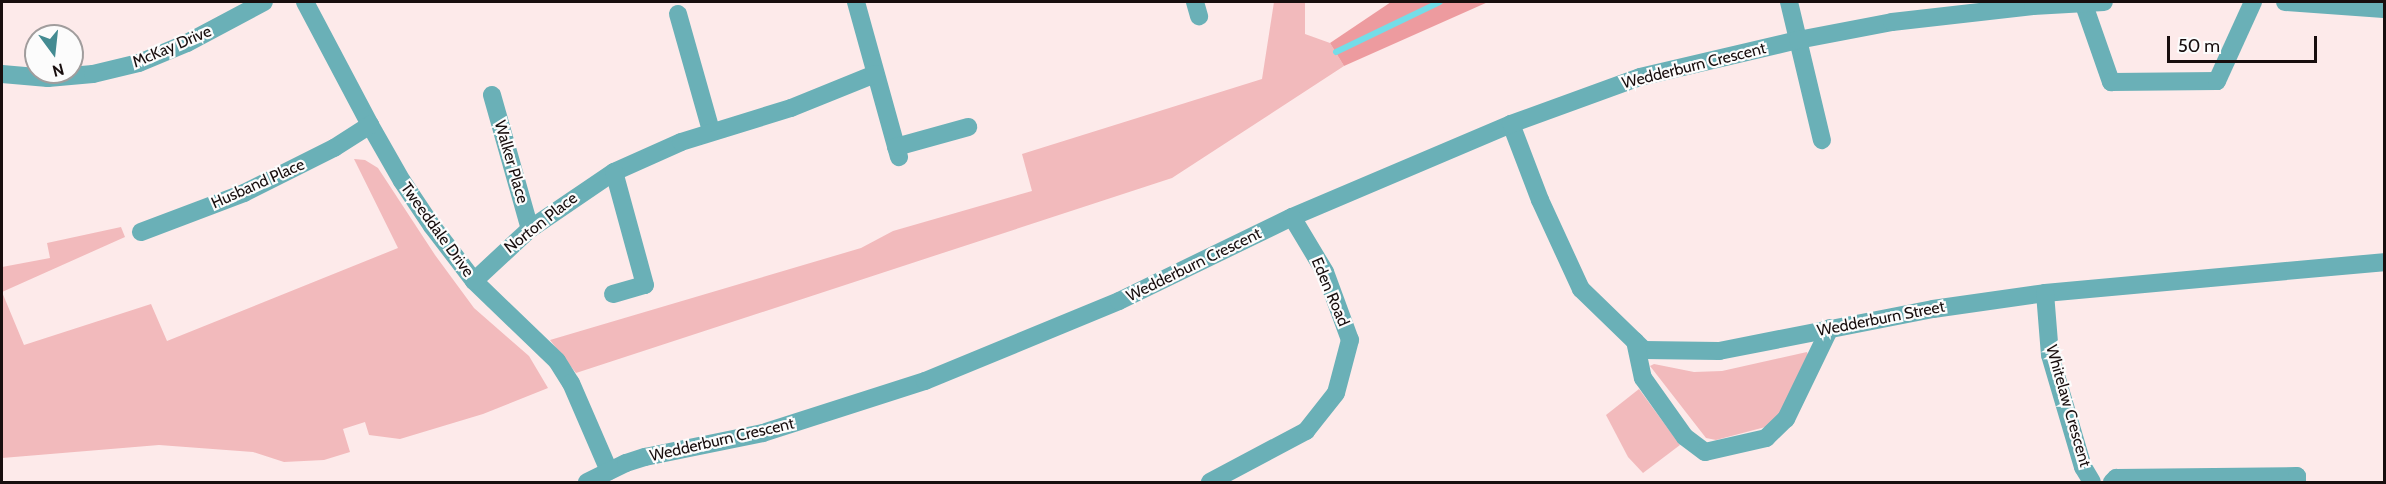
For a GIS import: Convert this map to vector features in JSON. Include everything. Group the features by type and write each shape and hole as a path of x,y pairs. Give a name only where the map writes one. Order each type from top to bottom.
{"street":[{"name":"McKay Drive","path":"2,74 48,78 93,74 139,63 187,44 264,2"},
{"name":"Tweeddale Drive","path":"305,2 402,181 452,254 474,281 557,361 571,383 609,471"},
{"path":"855,2 898,152 968,127"},
{"path":"1789,2 1822,140"},
{"path":"2083,2 2111,82 2217,81 2253,2"},
{"name":"Wedderburn Crescent","path":"587,483 609,471 666,452 763,433 925,381 1119,301 1292,217 1511,124 1640,77 1797,40 1892,22 2083,2 2104,2"},
{"path":"2285,2 2385,9"},
{"path":"678,14 711,131"},
{"name":"Norton Place","path":"474,281 530,229 614,172 711,131 791,108 875,74"},
{"name":"Walker Place","path":"492,95 530,229"},
{"name":"Wedderburn Street","path":"1511,124 1540,200 1581,290 1644,350 1719,351 1830,328 2044,293 2385,262"},
{"name":"Husband Place","path":"141,232 244,193 334,148 370,125"},
{"path":"613,294 645,285 614,172"},
{"name":"Eden Road","path":"1210,483 1234,478 1306,431 1336,393 1350,340 1325,272 1292,217"},
{"name":"Whitelaw Crescent","path":"2044,293 2050,355 2083,467 2092,483"},
{"path":"1635,341 1643,378 1685,436 1705,452 1747,444 1766,438 1773,432 1786,419 1830,328"},
{"path":"2112,483 2116,478 2297,476 2297,483"}],"shaded area":[{"path":"1274,2 1305,2 1305,34 1330,43 1344,66 1172,178 576,373 550,340 861,248 893,231 1032,191 1022,154 1262,79"},
{"path":"1391,2 1488,2 1344,66 1330,43"},
{"path":"354,159 365,160 378,168 435,255 474,308 529,356 548,388 483,414 400,439 369,435 365,422 343,429 350,452 324,460 284,462 253,452 159,445 2,458 2,292 24,345 151,304 167,341 398,248"},
{"path":"121,227 125,237 2,292 2,267 50,258 47,243"},
{"path":"1807,352 1810,360 1773,425 1716,440 1706,438 1650,366 1654,364 1694,372 1722,371"},
{"path":"1639,389 1680,445 1643,473 1628,457 1606,415"}],"waterway":[{"path":"1336,52 1440,2"}]}
